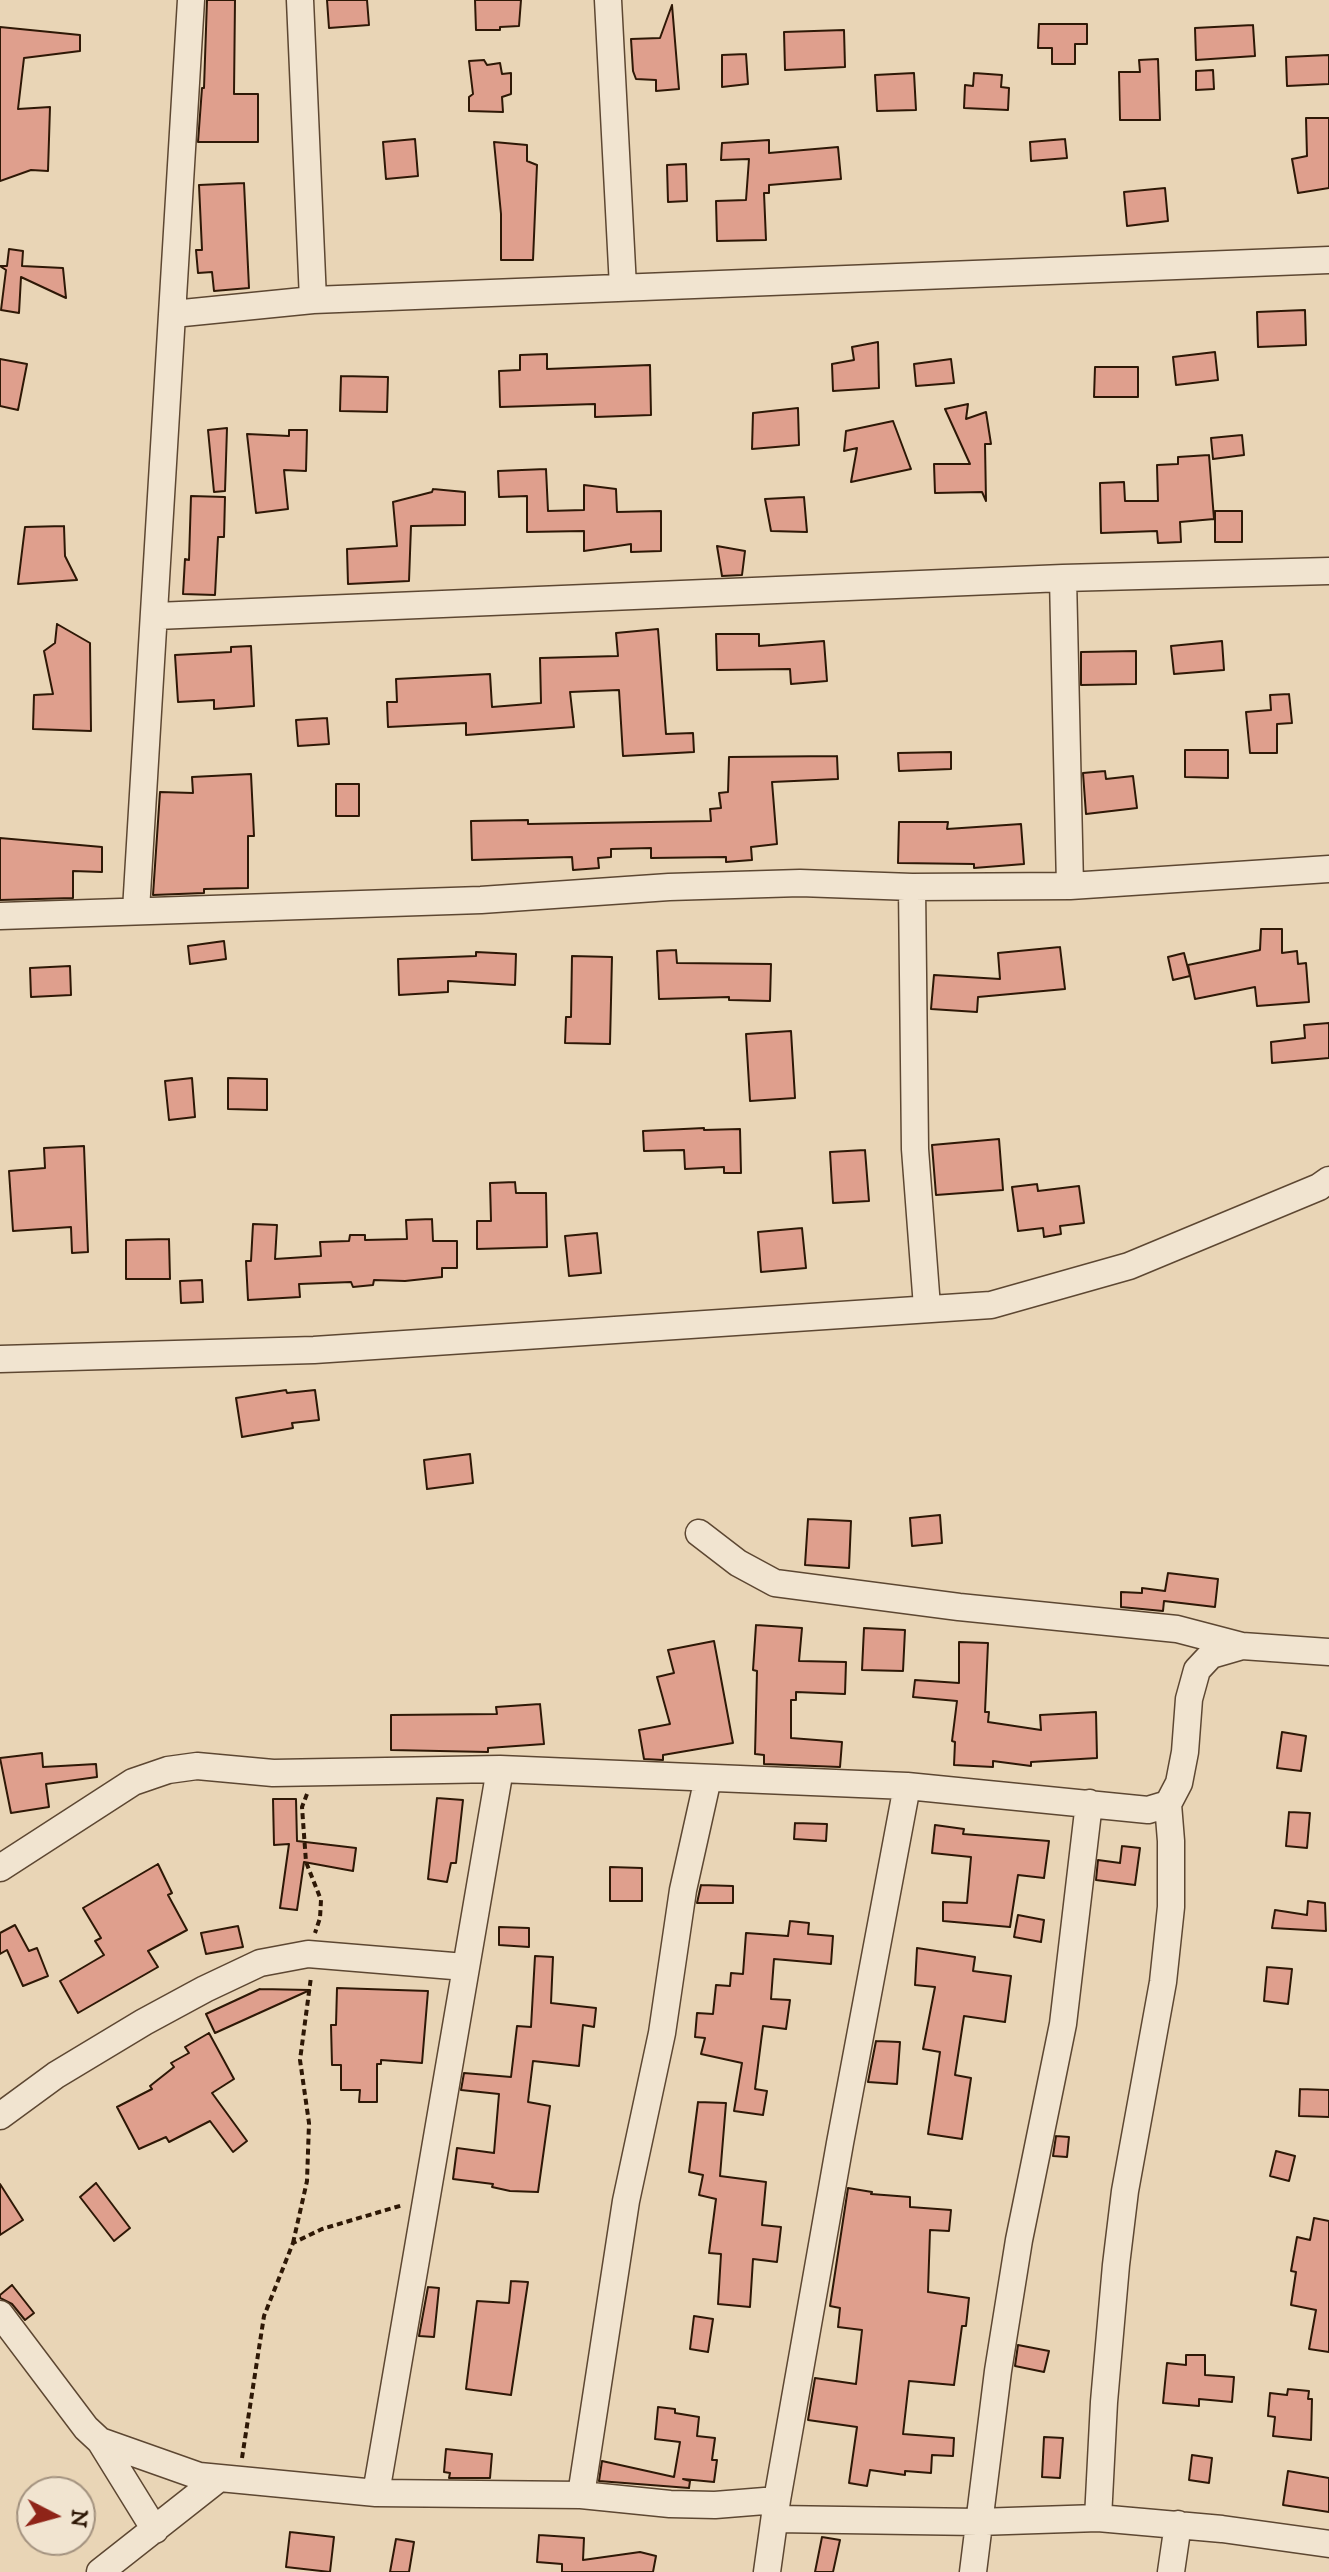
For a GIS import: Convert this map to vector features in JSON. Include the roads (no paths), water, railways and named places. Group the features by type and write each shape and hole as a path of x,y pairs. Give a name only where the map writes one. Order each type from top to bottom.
{"street":[{"path":"136,910 191,0"},
{"path":"300,0 313,300"},
{"path":"608,0 623,287"},
{"path":"173,314 313,300 1329,260"},
{"path":"156,616 1063,578 1329,571"},
{"path":"1063,578 1070,886"},
{"path":"0,916 481,900 669,887 785,883 912,887 1070,886 1329,869"},
{"path":"912,887 915,1149 927,1307"},
{"path":"0,1359 314,1350 991,1305 1129,1266 1319,1187 1329,1180"},
{"path":"699,1533 738,1563 775,1583 959,1607 1177,1629 1242,1646 1329,1652"},
{"path":"1098,2518 1116,2265 1125,2191 1163,1982 1171,1907 1168,1804 1179,1783 1189,1699 1197,1670 1211,1655 1242,1646"},
{"path":"0,1868 133,1782 168,1770 197,1766 273,1773 500,1769 907,1786 1148,1810 1168,1804"},
{"path":"376,2493 500,1769"},
{"path":"581,2495 626,2201 662,2033 683,1890 708,1778"},
{"path":"767,2572 907,1786"},
{"path":"973,2572 998,2371 1019,2240 1063,2024 1089,1803"},
{"path":"0,2116 56,2075 205,1989 260,1963 311,1954 465,1967"},
{"path":"0,2314 86,2428 100,2441 155,2530"},
{"path":"100,2441 199,2476 376,2493 581,2495 670,2504 978,2522 1098,2518 1178,2524 1329,2544"},
{"path":"100,2572 228,2480"},
{"path":"1171,2572 1178,2524"}]}
